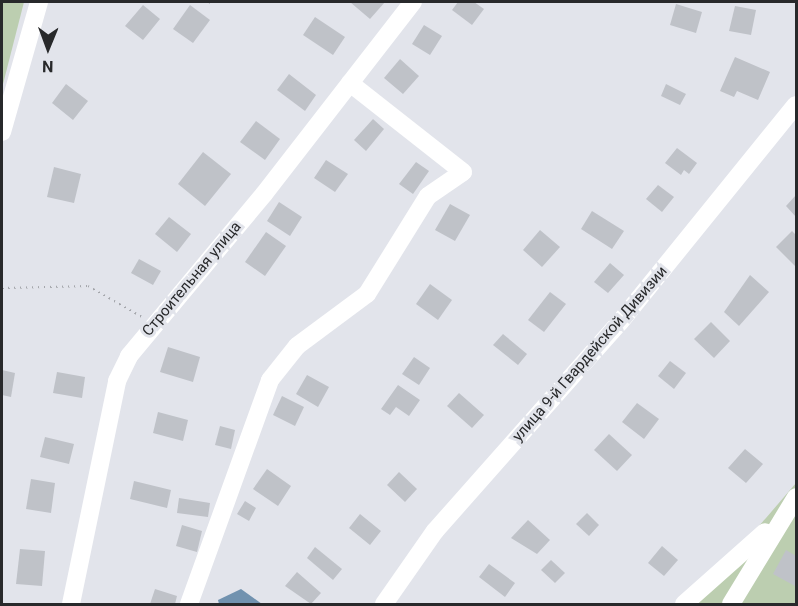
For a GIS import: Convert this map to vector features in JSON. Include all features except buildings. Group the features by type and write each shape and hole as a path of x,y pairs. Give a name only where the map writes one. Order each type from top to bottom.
{"street":[{"path":"2,132 39,2"},
{"name":"Строительная улица","path":"71,604 117,381 153,323 264,195 413,2"},
{"path":"189,604 270,380 297,346 367,294 428,196 463,172 350,83"},
{"name":"улица 9-й Гвардейской Дивизии","path":"384,604 435,531 620,322 796,105"},
{"path":"684,604 776,522 796,497"},
{"path":"731,604 776,522"}],"path":[{"path":"209,2 213,4"},
{"path":"2,288 88,286 153,323"}],"green space":[{"path":"2,2 24,2 2,88"},
{"path":"796,483 796,604 687,604 766,518"}],"water":[{"path":"241,589 262,604 219,604 218,600"}]}
